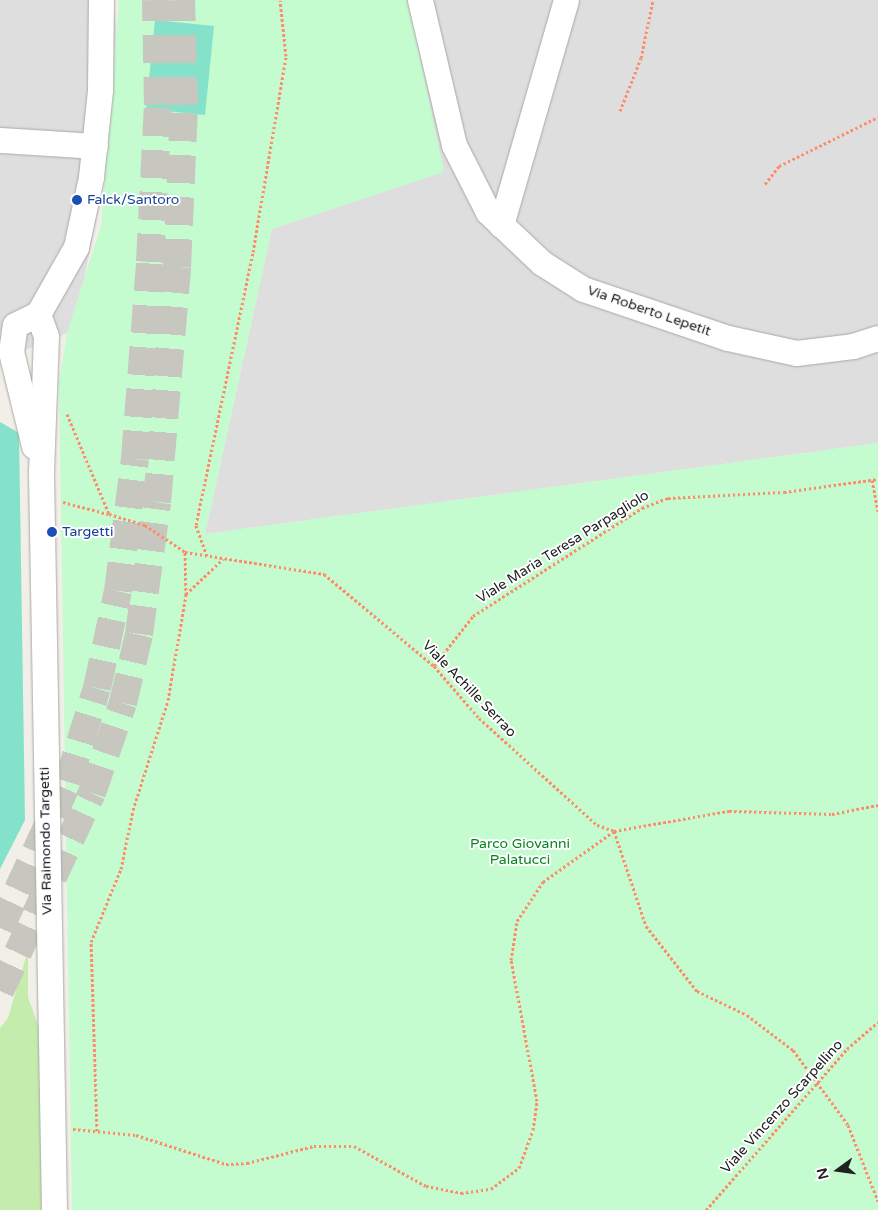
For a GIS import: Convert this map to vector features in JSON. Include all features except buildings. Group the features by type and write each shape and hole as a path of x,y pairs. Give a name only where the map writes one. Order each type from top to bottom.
{"street":[{"path":"38,314 76,247 96,146 101,0"},
{"name":"Via Roberto Lepetit","path":"420,0 454,145 488,212 542,263 583,289 728,338 796,352 852,346 878,338"},
{"path":"502,225 566,0"},
{"path":"0,140 96,146"},
{"name":"Via Raimondo Targetti","path":"41,485 18,389 8,326 38,314 46,336 43,379 41,485 54,1210"},
{"path":"18,389 43,379"}],"path":[{"path":"207,556 196,525 252,252 286,56 280,0"},
{"path":"620,111 641,58 654,0"},
{"path":"765,184 779,166 878,117"},
{"path":"64,410 109,514"},
{"name":"Viale Maria Teresa Parpagliolo","path":"434,666 474,616 642,508 668,498 784,492 878,479"},
{"path":"872,480 878,510"},
{"name":"Viale Achille Serrao","path":"41,485 109,514 145,525 185,552 324,574 434,666 479,718 556,792 597,825 614,831"},
{"path":"97,1131 91,942 121,869 133,810 168,700 186,595 185,552"},
{"path":"186,595 223,559"},
{"path":"52,1127 136,1135 226,1164 247,1163 314,1146 354,1146 426,1186 461,1193 491,1189 519,1168 533,1130 537,1101 511,960 517,921 543,882 614,831 729,811 832,814 878,805"},
{"path":"614,831 646,926 697,991 747,1015 793,1050 848,1125 878,1201"},
{"name":"Viale Vincenzo Scarpellino","path":"706,1210 817,1085 847,1048 878,1022"}],"shaded area":[{"path":"0,0 113,0 116,27 109,154 84,280 67,333 0,360"},
{"path":"408,0 878,0 878,443 205,534 272,229 443,172"}],"green space":[{"name":"Parco Giovanni Palatucci","path":"119,0 408,0 444,172 272,229 205,534 878,443 878,1210 72,1210 59,383 67,333 101,226"},
{"path":"155,20 214,26 205,115 146,109"},
{"path":"0,422 19,433 25,820 0,869"},
{"path":"28,950 28,997 39,1028 42,1210 0,1210 0,1028 8,1018"}],"tunnel":[{"path":"0,928 68,782 97,688 118,591 135,459 150,262 158,105 156,0"},
{"path":"0,991 92,793 123,703 139,634 157,502 177,267 184,105 181,0"}],"place":[{"name":"Falck/Santoro","path":"77,200"},
{"name":"Targetti","path":"52,532"}]}
